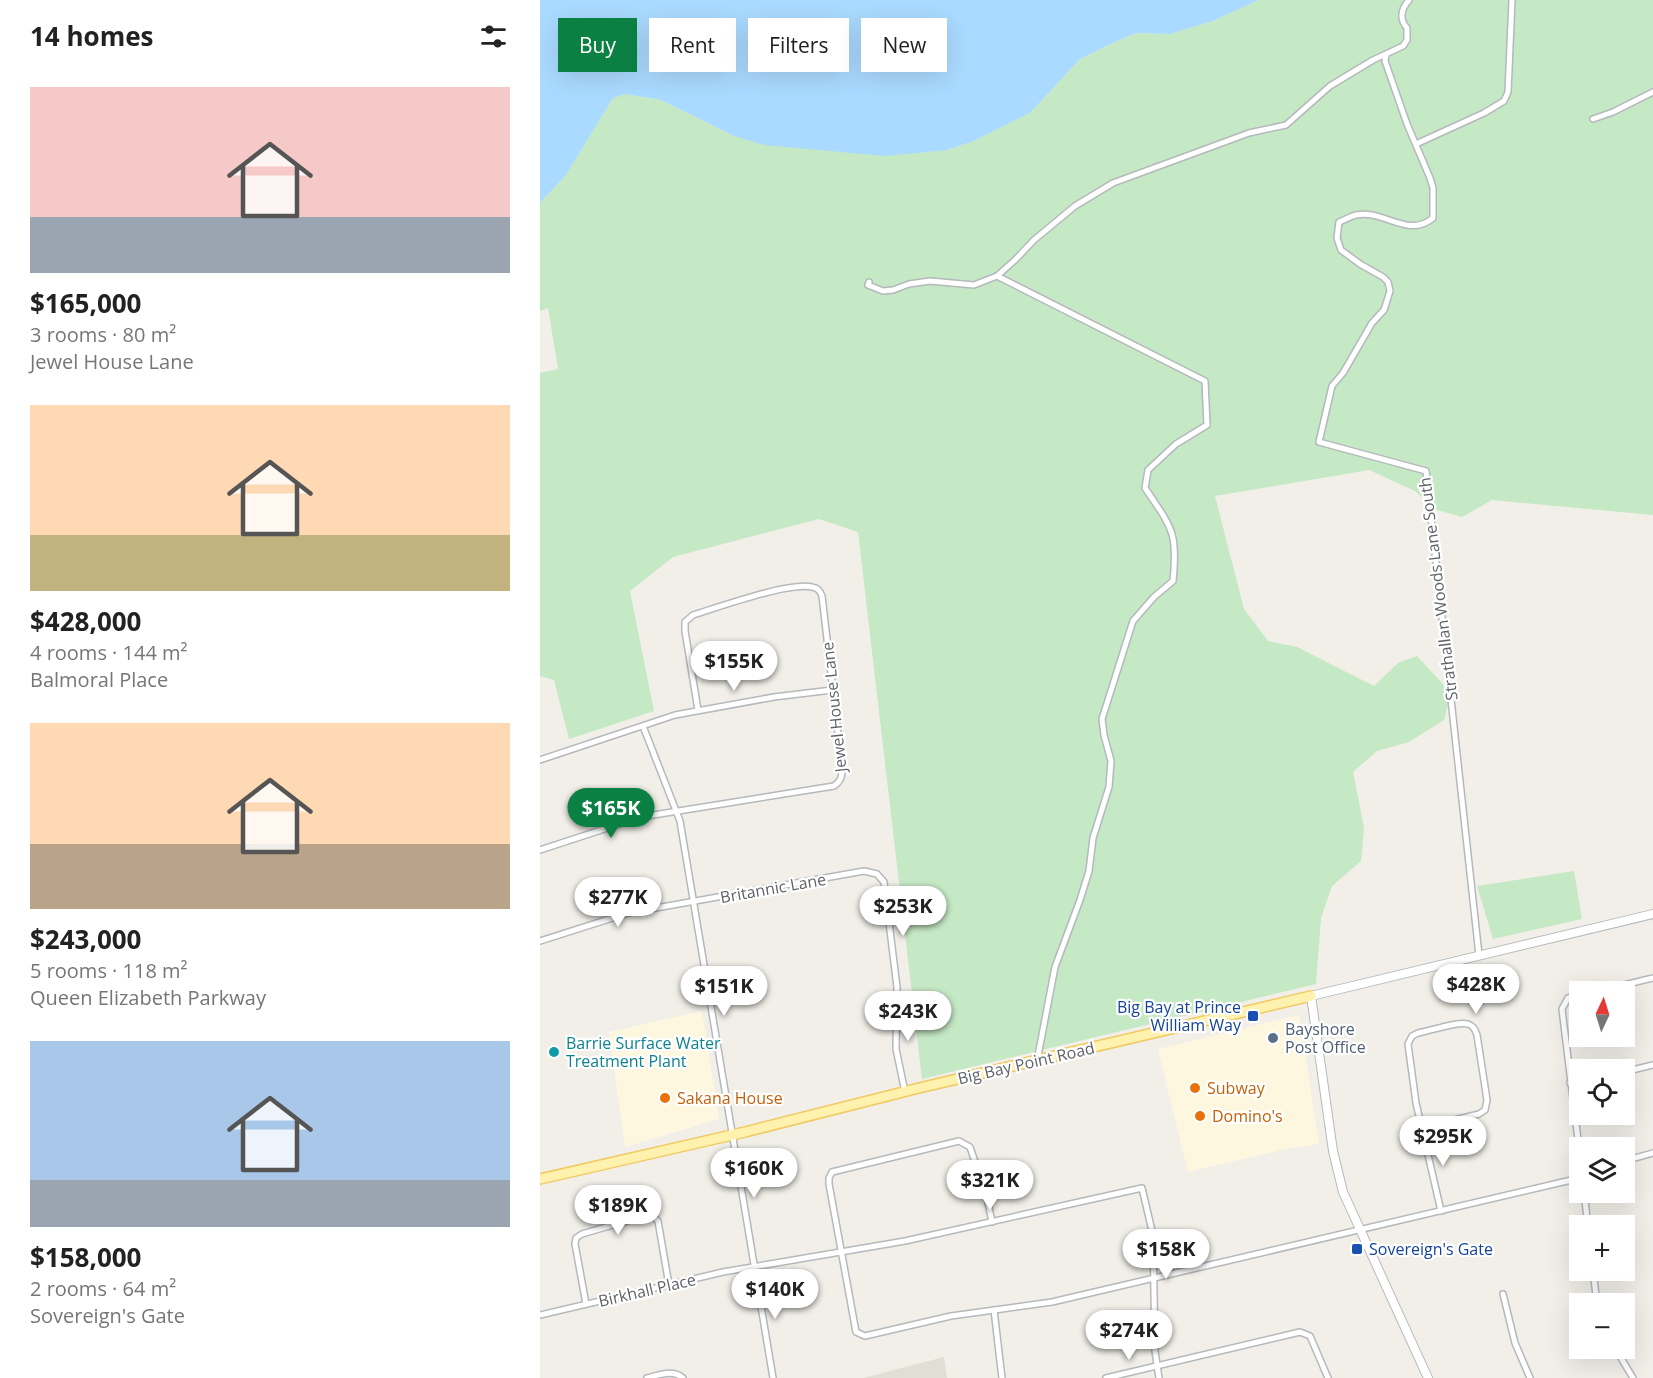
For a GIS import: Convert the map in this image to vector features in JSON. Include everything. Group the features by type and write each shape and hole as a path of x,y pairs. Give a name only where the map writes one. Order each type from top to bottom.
{"main road":[{"name":"Big Bay Point Road","path":"540,1179 1311,996"}],"street":[{"path":"869,282 868,285 883,291 930,281 974,285 997,276 1034,240 1075,206 1113,183 1249,133 1286,125 1330,86 1373,60 1403,46 1407,40 1407,28 1402,22 1402,12 1409,0"},
{"path":"1416,144 1484,113 1504,101 1508,92 1512,0"},
{"name":"Strathallan Woods Lane South","path":"1386,55 1385,61 1407,124 1433,188 1433,218 1425,224 1413,226 1358,214 1339,222 1337,238 1341,250 1383,277 1388,282 1390,291 1384,309 1372,323 1343,373 1332,386 1319,442 1426,471 1479,955"},
{"path":"1593,118 1614,112 1653,92"},
{"path":"997,276 1205,381 1208,425 1176,444 1148,470 1145,488 1171,526 1176,550 1173,581 1154,597 1133,621 1102,719 1111,761 1109,787 1093,837 1089,871 1055,967 1037,1060"},
{"name":"Jewel House Lane","path":"540,850 641,817 834,786 838,783 841,780 842,768 822,596 818,589 812,587 778,590 693,615 686,622 685,631 698,710"},
{"path":"540,760 675,715 832,690"},
{"path":"643,726 676,810 773,1378"},
{"name":"Britannic Lane","path":"540,941 628,913 864,871 877,874 884,882 897,987 896,1049 905,1092"},
{"name":"Big Bay Point Road","path":"1311,996 1653,914"},
{"path":"1635,982 1653,978"},
{"path":"1311,996 1336,1165 1343,1192 1428,1378"},
{"path":"1569,998 1562,1009 1569,1074"},
{"path":"1422,1128 1479,1114 1486,1108 1487,1100 1477,1035 1469,1024 1460,1023 1418,1034 1412,1036 1408,1041 1407,1053 1422,1128 1441,1211"},
{"path":"1635,1069 1653,1065"},
{"path":"992,1222 987,1198 970,1148 959,1141 831,1173 828,1179 854,1328 858,1335 865,1336 951,1316 1052,1302 1569,1181"},
{"path":"1635,1158 1653,1153"},
{"name":"Birkhall Place","path":"540,1315 755,1266 905,1241 1142,1188 1153,1235 1154,1278"},
{"path":"585,1304 575,1244 576,1238 582,1234 647,1215 654,1216 658,1223 669,1285"},
{"path":"1154,1278 1159,1378"},
{"path":"1503,1294 1515,1343 1530,1378"},
{"path":"994,1310 1002,1378"},
{"path":"1106,1378 1300,1332 1306,1333 1313,1341 1328,1378"},
{"path":"1622,1359 1633,1378"},
{"path":"647,1378 673,1373 683,1378"}],"shaded area":[{"path":"702,1011 719,1119 625,1147 609,1032"},
{"path":"1299,1015 1319,1144 1286,1149 1188,1172 1158,1049"},
{"path":"944,1357 947,1378 863,1378"}],"green space":[{"path":"1259,0 1653,0 1653,515 1492,500 1462,517 1434,509 1415,491 1369,470 1215,496 1244,609 1268,641 1297,647 1374,686 1398,663 1417,656 1443,684 1449,701 1444,720 1409,742 1377,751 1353,772 1364,828 1361,861 1332,886 1321,918 1316,984 922,1079 858,532 819,519 673,557 630,591 654,711 569,739 554,680 540,676 540,373 558,369 548,308 540,311 540,203 566,175 613,98 625,94 661,100 734,136 947,150 974,141 1030,113 1080,59 1106,46 1136,33 1170,34 1213,21"},
{"path":"1574,871 1582,919 1493,939 1477,886"}],"water":[{"path":"540,0 1259,0 1213,21 1170,34 1136,33 1106,46 1080,59 1030,113 974,141 947,150 885,156 764,145 734,136 661,100 625,94 613,98 566,175 540,203"}],"place":[{"name":"Big Bay at Prince William Way","path":"1253,1016"},
{"name":"Bayshore Post Office","path":"1273,1038"},
{"name":"Barrie Surface Water Treatment Plant","path":"554,1052"},
{"name":"Subway","path":"1195,1088"},
{"name":"Sakana House","path":"665,1098"},
{"name":"Domino's","path":"1200,1116"},
{"name":"Sovereign's Gate","path":"1357,1249"}]}
